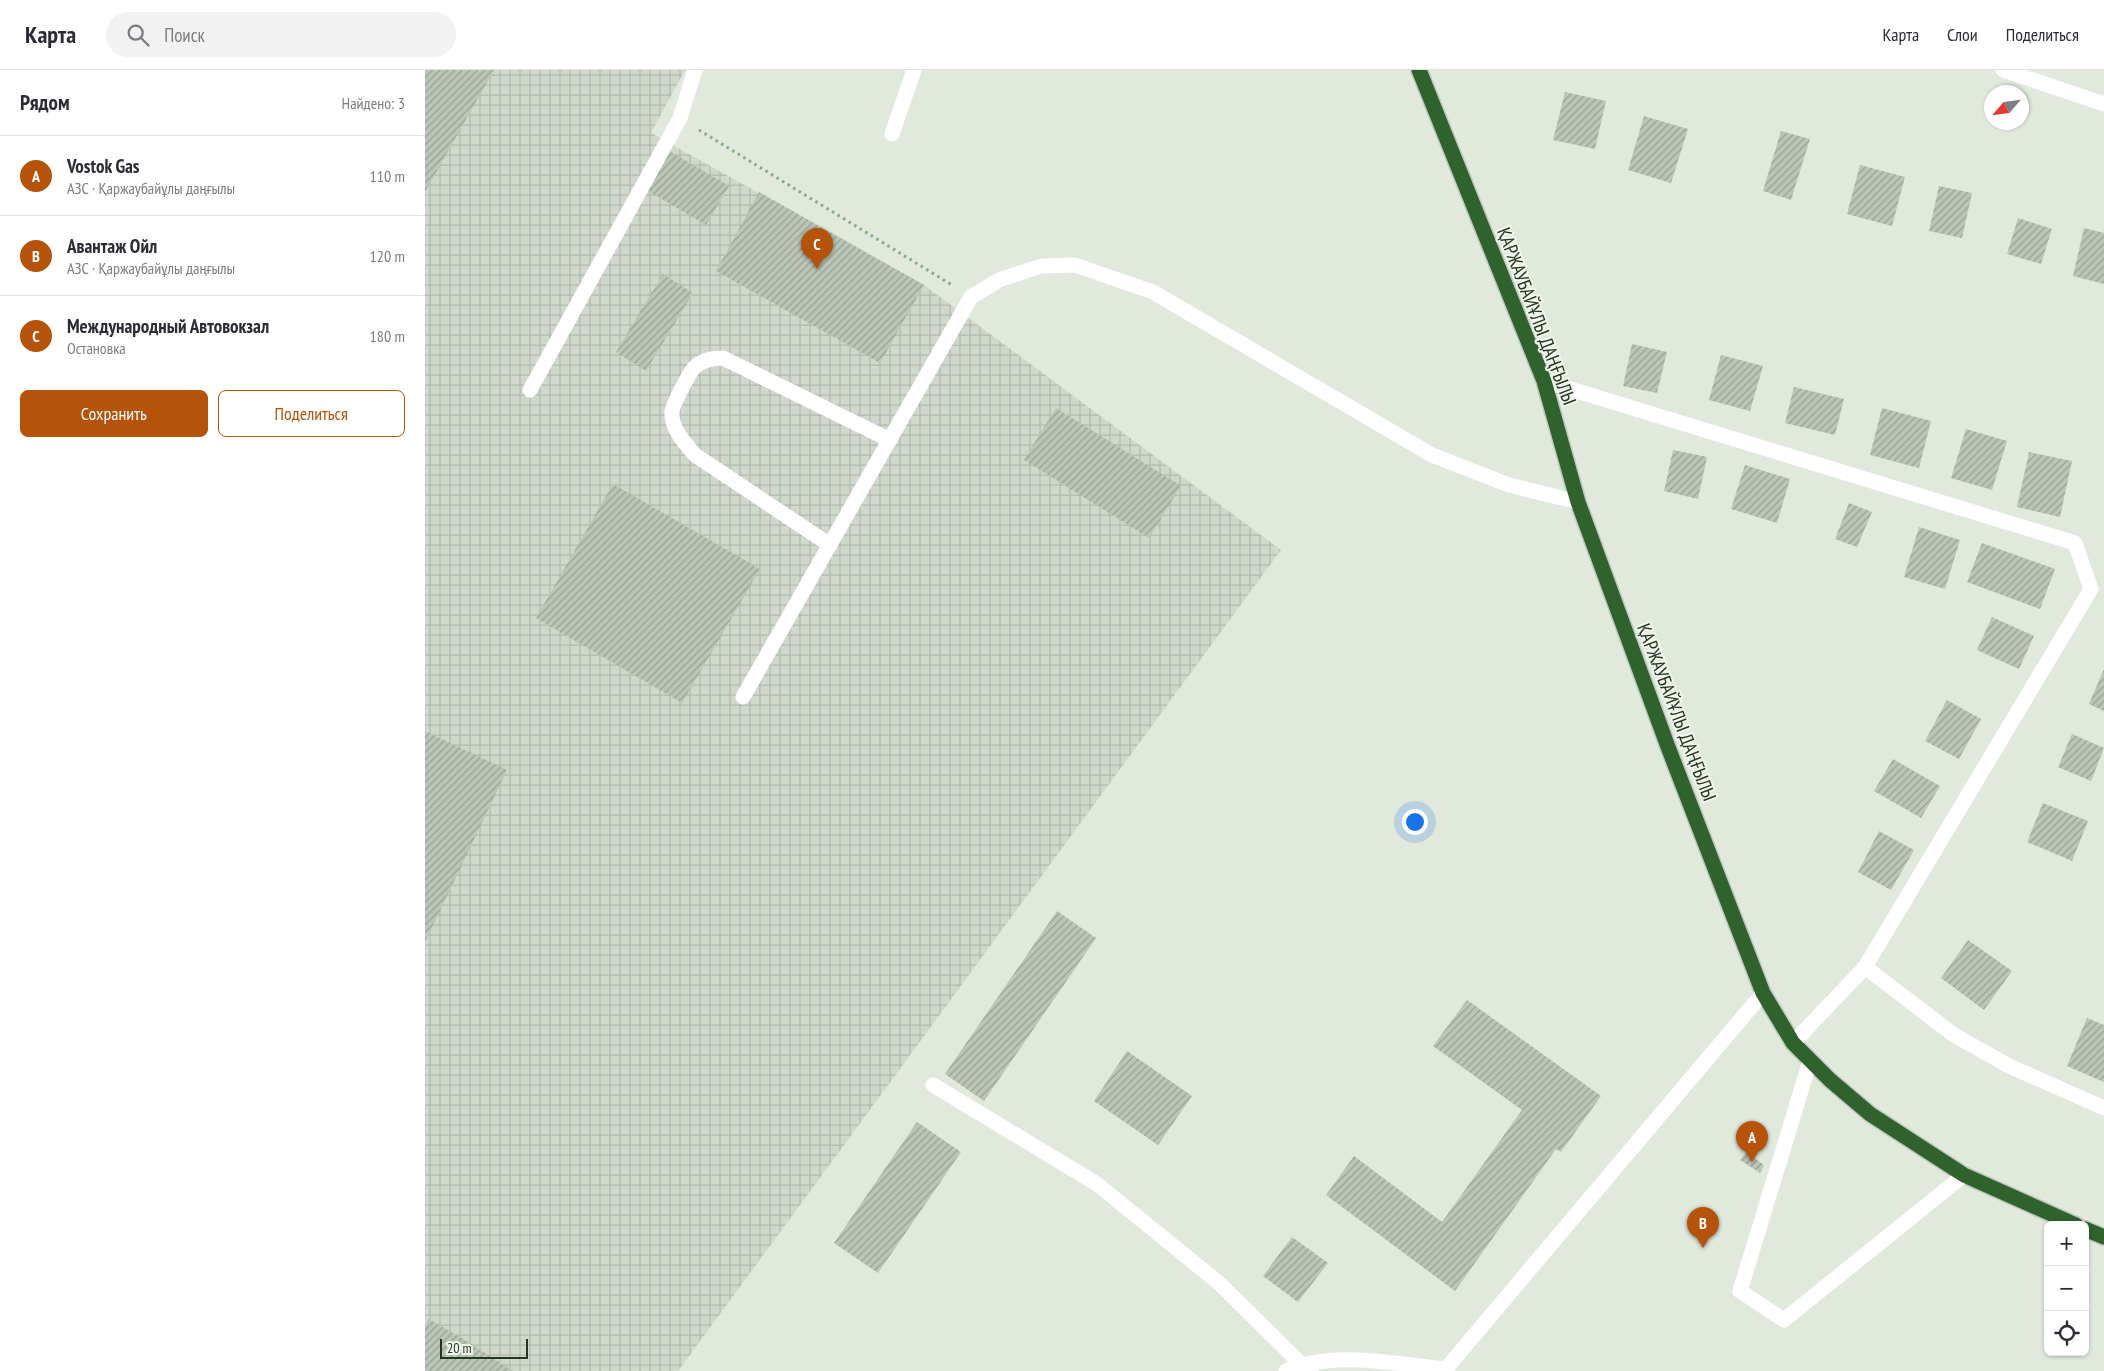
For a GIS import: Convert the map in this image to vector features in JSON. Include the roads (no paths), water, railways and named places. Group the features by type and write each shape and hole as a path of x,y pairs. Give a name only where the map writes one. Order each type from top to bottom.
{"highway":[{"name":"ҚАРЖАУБАЙҰЛЫ ДАҢҒЫЛЫ","path":"1419,70 1544,381 1578,502 1667,747 1763,993 1793,1043 1810,1061 1871,1114 1930,1155 1964,1175 2068,1221"},
{"path":"2089,1231 2104,1237"}],"street":[{"path":"530,390 681,118 695,70"},
{"path":"892,134 914,70"},
{"path":"2010,71 2104,104"},
{"path":"743,697 971,297 999,280 1041,266 1075,265 1153,292 1432,455 1509,485 1578,502"},
{"path":"830,545 695,455 682,440 674,426 672,410 694,367 710,359 723,358 890,440"},
{"path":"1544,381 2075,543 2091,589 1865,968 1793,1043"},
{"path":"1865,968 1954,1034 2009,1066 2104,1108"},
{"path":"1286,1371 1346,1360 1445,1370 1763,993"},
{"path":"1810,1061 1741,1291 1784,1320 1964,1175"},
{"path":"933,1085 1097,1184 1219,1283 1306,1368"}],"place":[{"name":"Международный Автовокзал","path":"817,269"},
{"name":"Vostok Gas","path":"1752,1162"},
{"name":"Авантаж Ойл","path":"1703,1248"}]}
